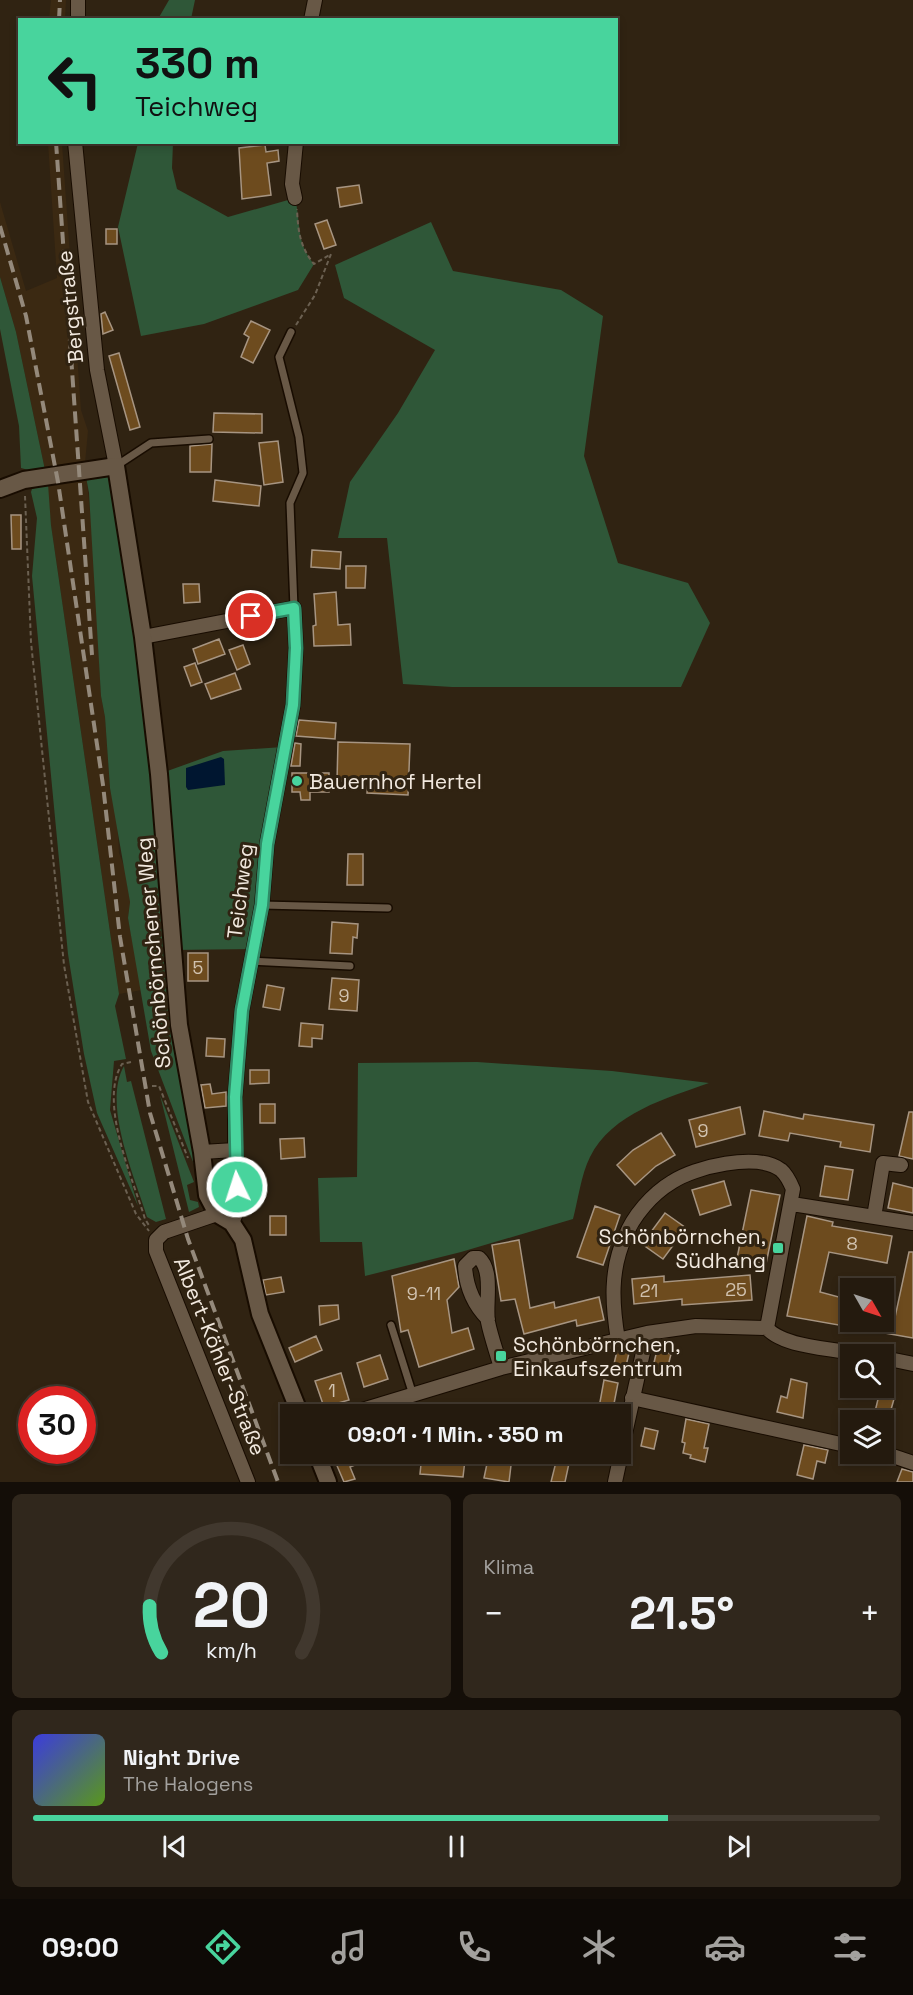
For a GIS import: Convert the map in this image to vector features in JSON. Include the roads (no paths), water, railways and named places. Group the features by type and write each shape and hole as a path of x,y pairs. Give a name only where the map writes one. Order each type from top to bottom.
{"street":[{"path":"78,0 78,18"},
{"path":"311,18 315,0"},
{"name":"Bergstraße","path":"75,144 97,370 116,466"},
{"path":"294,191 296,144"},
{"path":"0,489 24,480 116,466"},
{"name":"Schönbörnchener Weg","path":"116,466 143,637 159,774 179,1024 196,1156 207,1195 217,1214"},
{"path":"143,637 294,608"},
{"name":"Teichweg","path":"232,1223 239,1206 235,1150 235,1097 242,1010 262,905 267,844 293,705 296,648 294,608"},
{"path":"196,1156 235,1150"},
{"path":"618,1340 613,1279 625,1235 637,1215 670,1182 691,1171 713,1165 740,1162 779,1169 794,1189 768,1328 772,1334 784,1340 840,1350"},
{"path":"874,1216 883,1163 901,1166"},
{"path":"792,1204 913,1222"},
{"path":"217,1214 232,1223 243,1240 264,1324 296,1404"},
{"name":"Albert-Köhler-Straße","path":"217,1214 164,1232 156,1240 156,1251 248,1482"},
{"path":"488,1319 501,1368"},
{"path":"382,1404 501,1368 618,1340 696,1326 768,1328"},
{"path":"631,1404 644,1348"},
{"path":"894,1360 913,1364"},
{"path":"632,1398 840,1444"},
{"path":"894,1456 913,1463"},
{"path":"320,1464 328,1482"},
{"path":"615,1482 619,1464"}],"lane":[{"path":"291,332 279,357 299,437 303,473 290,503 294,608"},
{"path":"116,466 151,443 209,439"},
{"path":"262,905 388,908"},
{"path":"251,961 350,966"},
{"path":"392,1325 413,1395"}],"water":[{"path":"221,757 224,759 225,785 188,790 186,768"}],"railway":[{"path":"59,18 60,0"},
{"path":"56,144 92,655"},
{"path":"0,226 26,316 58,482 103,785 120,937 150,1113 188,1239 278,1482"}],"place":[{"name":"Bauernhof Hertel","path":"297,781"},
{"name":"Schönbörnchen, Südhang","path":"778,1248"},
{"name":"Schönbörnchen, Einkaufszentrum","path":"501,1356"}]}
